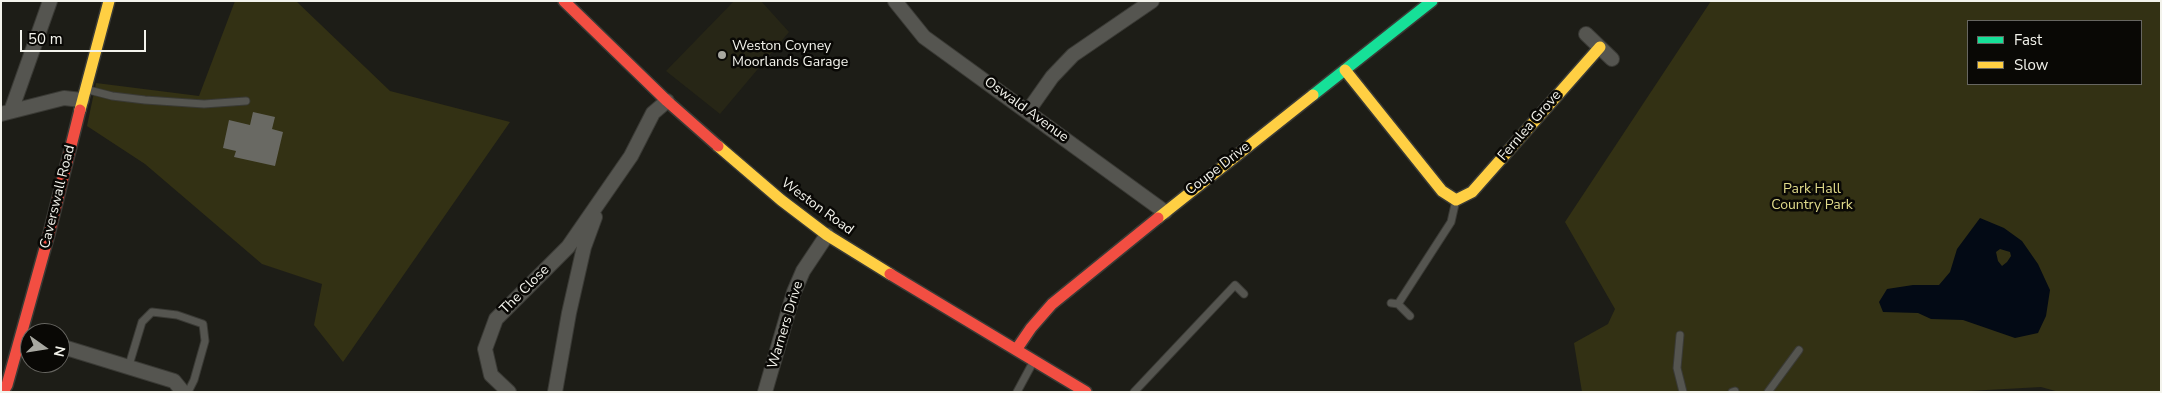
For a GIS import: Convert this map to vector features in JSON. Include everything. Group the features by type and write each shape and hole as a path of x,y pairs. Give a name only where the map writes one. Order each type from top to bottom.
{"main road":[{"name":"Caverswall Road","path":"29,323 49,234 109,1"},
{"name":"Weston Road","path":"564,1 666,101 780,200 827,235 1086,392"},
{"name":"Coupe Drive","path":"1016,350 1031,328 1052,304 1432,1"},
{"name":"Fernlea Grove","path":"1456,200 1472,192 1600,47"},
{"path":"1344,70 1442,191 1456,200"},
{"name":"Caverswall Road","path":"3,392 20,351"}],"street":[{"path":"6,112 50,1"},
{"name":"Oswald Avenue","path":"895,1 924,37 1165,212"},
{"path":"1028,111 1052,77 1073,55 1152,1"},
{"path":"1586,34 1612,59"},
{"path":"6,112 84,95"},
{"name":"The Close","path":"509,392 491,375 485,348 496,318 568,248 631,156 654,113 666,101"},
{"name":"The Close","path":"556,392 569,314 584,247 604,196"},
{"name":"Warners Drive","path":"765,392 794,292 803,271 827,235"},
{"path":"70,349 174,381 183,392"}],"lane":[{"path":"84,95 204,104 246,101"},
{"path":"1410,316 1394,303 1451,222 1456,200"},
{"path":"1134,392 1234,285 1244,294"},
{"path":"129,366 142,322 152,312 177,314 203,324 205,341 194,380 188,392"},
{"path":"1680,335 1678,368 1683,392"},
{"path":"1768,392 1799,350"},
{"path":"1017,392 1034,362"}],"shaded area":[{"path":"734,1 761,1 789,32 720,114 666,71"},
{"path":"1980,218 2004,228 2022,241 2038,264 2050,290 2046,316 2038,333 2015,338 1963,320 1931,319 1918,313 1883,312 1879,302 1887,289 1913,285 1939,285 1950,272 1957,249","holes":["2000,249 2010,252 2011,256 2002,266 1998,261 1996,252"]}],"green space":[{"path":"235,1 296,1 390,91 510,122 343,362 314,325 322,284 262,264 145,164 87,126 96,83 199,96"},
{"name":"Park Hall Country Park","path":"1711,1 2161,1 2161,392 2059,392 2041,387 1951,392 1582,392 1574,343 1608,324 1615,309 1565,222"}],"building":[{"path":"253,112 275,117 272,129 283,132 275,166 234,157 236,151 223,148 229,120 250,125"}],"traffic: fast":[{"path":"1313,95 1432,1"}],"traffic: slow":[{"path":"80,110 109,1"},
{"path":"1345,70 1442,191 1456,200 1472,192 1600,47"},
{"path":"1158,218 1313,95"},
{"path":"718,146 781,200 827,235 890,274"}],"traffic: jam":[{"path":"564,1 667,101 718,146"},
{"path":"3,392 7,385 49,234 80,110"},
{"path":"1016,350 1031,328 1052,304 1158,218"},
{"path":"890,274 1086,392"}],"place":[{"name":"Weston Coyney Moorlands Garage","path":"722,55"}]}
